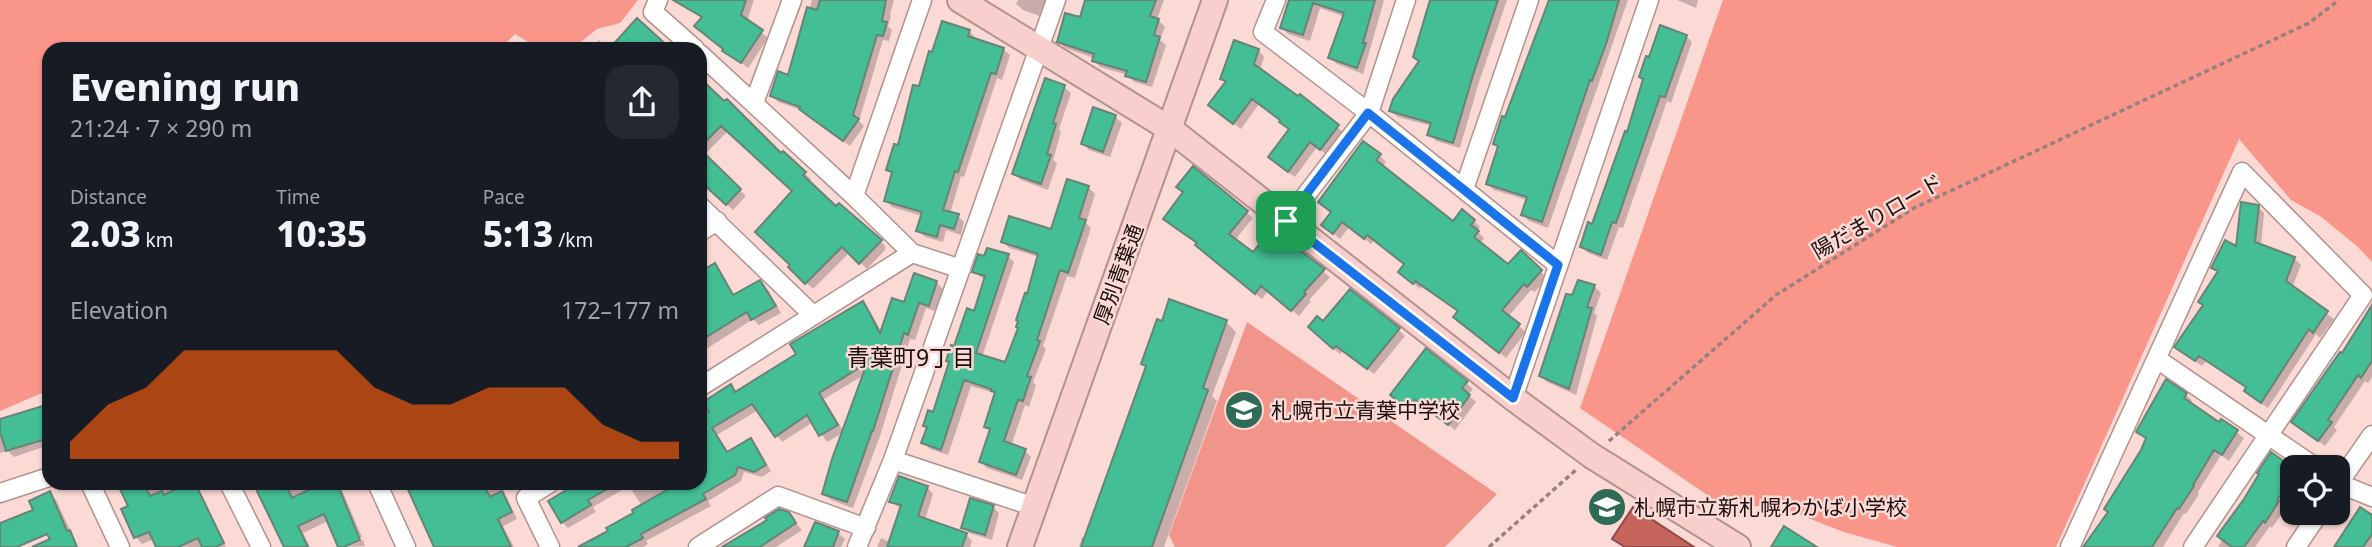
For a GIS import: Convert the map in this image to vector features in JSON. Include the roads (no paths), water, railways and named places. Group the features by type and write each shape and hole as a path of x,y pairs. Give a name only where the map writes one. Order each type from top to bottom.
{"street":[{"path":"658,0 653,12 687,42"},
{"path":"754,103 792,0"},
{"path":"854,196 922,0"},
{"path":"960,0 1170,129 1513,398 1592,456 1738,547"},
{"path":"857,547 893,460 1056,0"},
{"name":"厚別青葉通","path":"1020,547 1215,0"},
{"path":"1276,0 1264,33 1558,265"},
{"path":"1286,221 1368,113 1406,0"},
{"path":"1464,189 1529,0"},
{"path":"1513,398 1649,0"},
{"path":"707,60 912,253 961,269"},
{"path":"2070,547 2242,172 2363,295 2193,547"},
{"path":"707,212 812,314"},
{"path":"707,228 718,221"},
{"path":"707,382 912,253"},
{"path":"2157,359 2297,455"},
{"path":"2350,467 2372,435"},
{"path":"893,460 1035,507"},
{"path":"0,493 42,479"},
{"path":"2350,489 2372,497"},
{"path":"93,490 120,547"},
{"path":"232,490 261,547"},
{"path":"380,490 406,547"},
{"path":"539,490 526,498 550,547"},
{"path":"698,547 778,496 866,528"},
{"path":"2296,547 2311,525"}],"place":[{"name":"札幌市立青葉中学校","path":"1244,410"},
{"name":"札幌市立新札幌わかば小学校","path":"1607,507"}],"district":[{"name":"青葉町9丁目","path":"911,357"}]}
